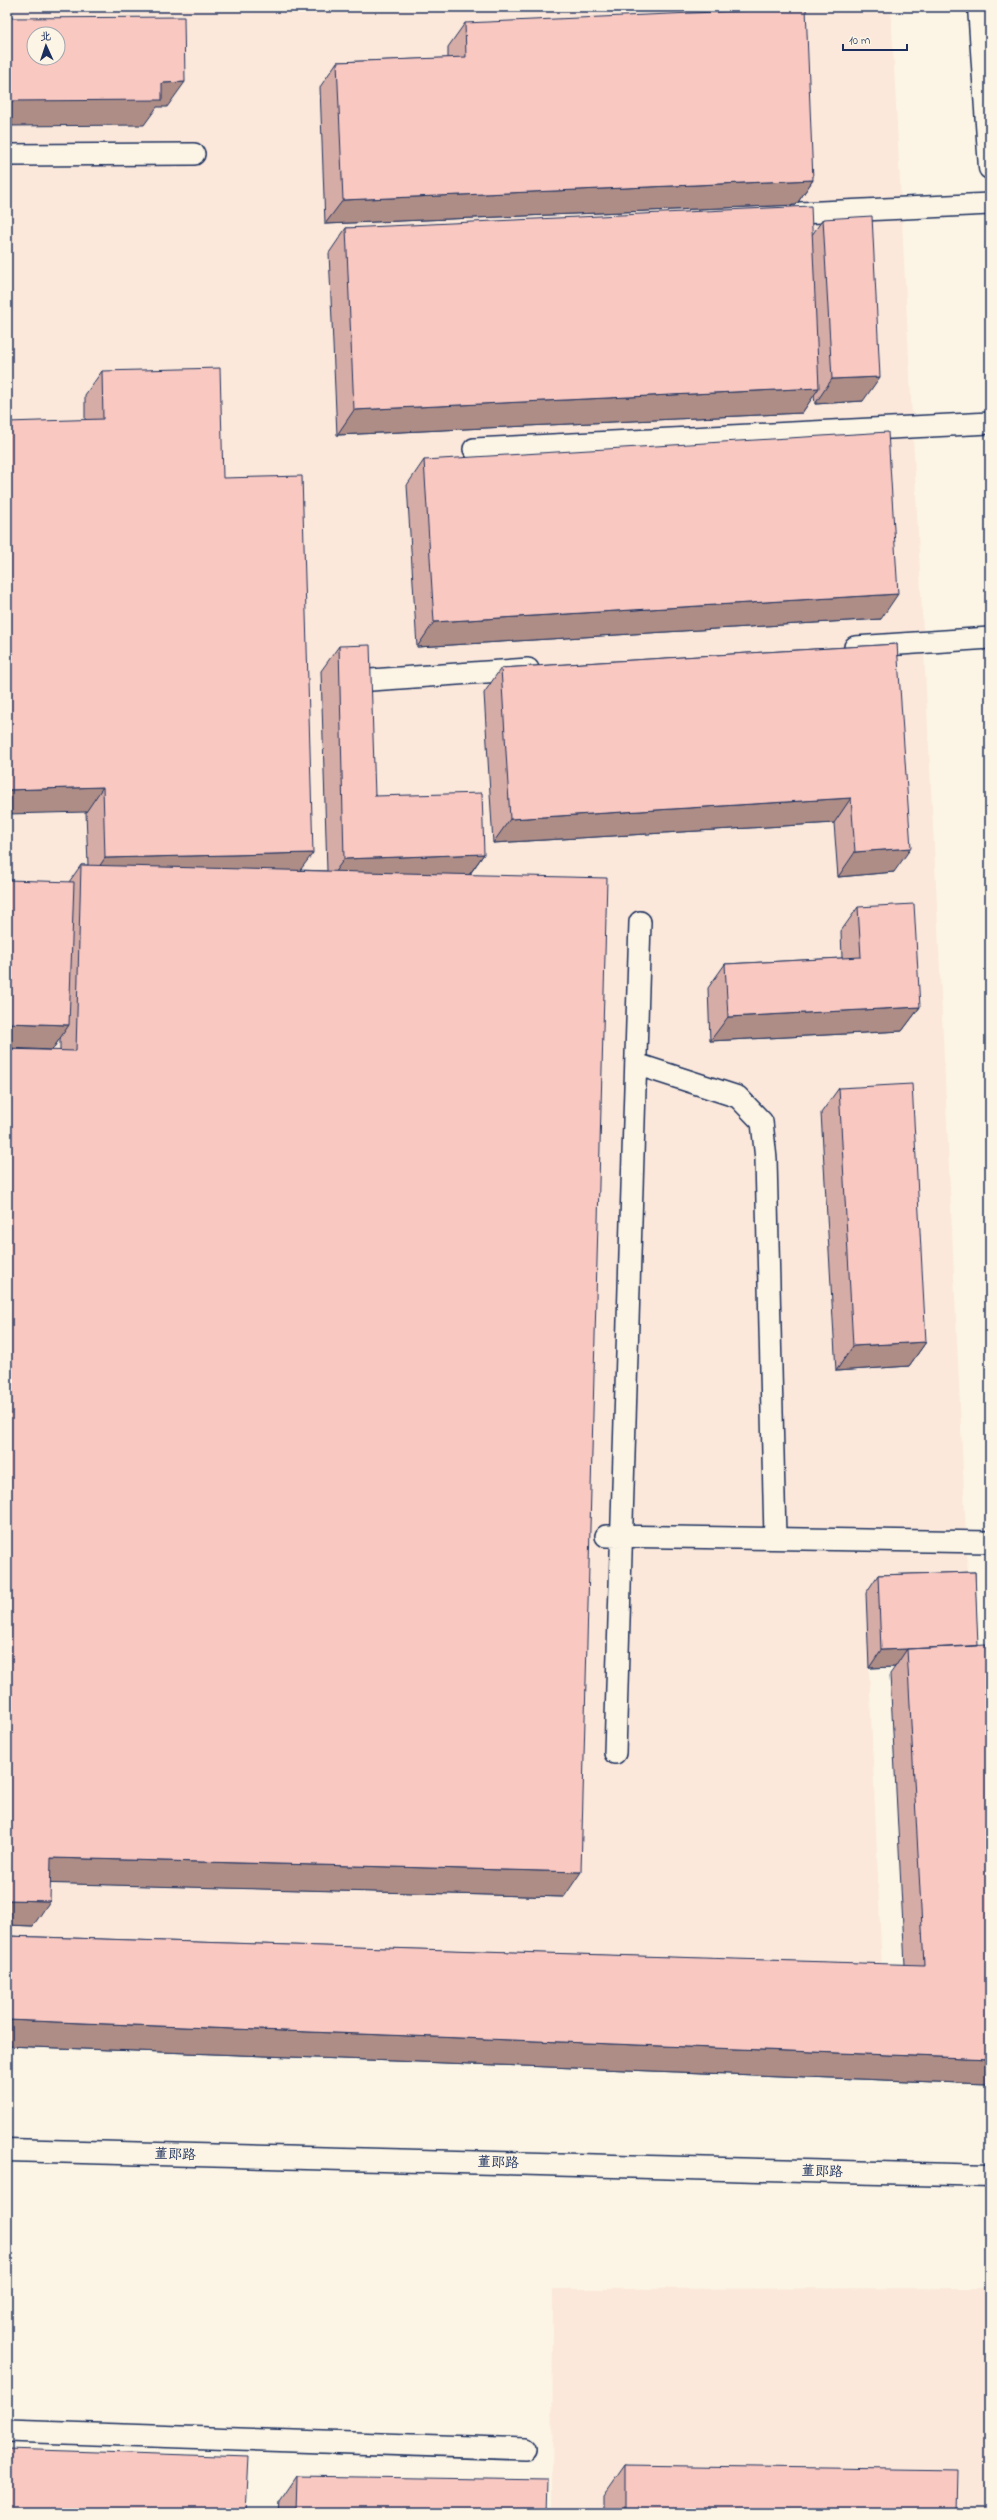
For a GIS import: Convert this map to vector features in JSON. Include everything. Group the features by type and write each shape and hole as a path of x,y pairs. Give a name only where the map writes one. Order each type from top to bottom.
{"main road":[{"path":"979,7 990,168"},
{"name":"董郎路","path":"7,2150 990,2176"}],"lane":[{"path":"7,155 194,154"},
{"path":"800,213 990,204"},
{"path":"474,449 990,423"},
{"path":"839,648 990,638"},
{"path":"371,680 546,668"},
{"path":"615,1752 614,1536 636,1064 640,922"},
{"path":"636,1064 738,1097 762,1122 766,1159 775,1538"},
{"path":"614,1536 990,1542"},
{"path":"7,2431 526,2449"}],"shaded area":[{"path":"7,7 891,7 936,884 972,1664 869,1668 882,1970 7,1944"},
{"path":"990,2288 990,2513 552,2513 553,2289"}],"building":[{"path":"806,8 813,180 343,200 337,62 466,57 465,23"},
{"path":"184,17 185,82 162,83 162,100 7,101 7,18"},
{"path":"811,206 819,388 354,410 346,228"},
{"path":"872,216 880,377 832,379 823,219"},
{"path":"220,368 223,478 302,476 313,853 105,858 103,787 7,790 7,422 103,419 102,371"},
{"path":"888,432 898,594 434,622 424,460"},
{"path":"897,644 911,848 855,852 851,798 510,819 501,668"},
{"path":"370,645 375,796 482,793 484,854 344,859 339,646"},
{"path":"81,865 607,878 581,1872 51,1858 50,1901 7,1900 7,1049 76,1051"},
{"path":"7,880 74,882 69,1025 7,1023"},
{"path":"914,904 920,1007 728,1017 725,964 861,957 858,907"},
{"path":"912,1084 926,1342 853,1346 839,1088"},
{"path":"975,1572 978,1646 881,1650 878,1575"},
{"path":"986,1645 990,1727 990,2059 7,2020 7,1936 924,1965 907,1649"},
{"path":"7,2449 249,2457 246,2513 7,2513"},
{"path":"625,2465 958,2470 957,2513 625,2513"},
{"path":"297,2476 548,2480 547,2513 296,2513"}]}
